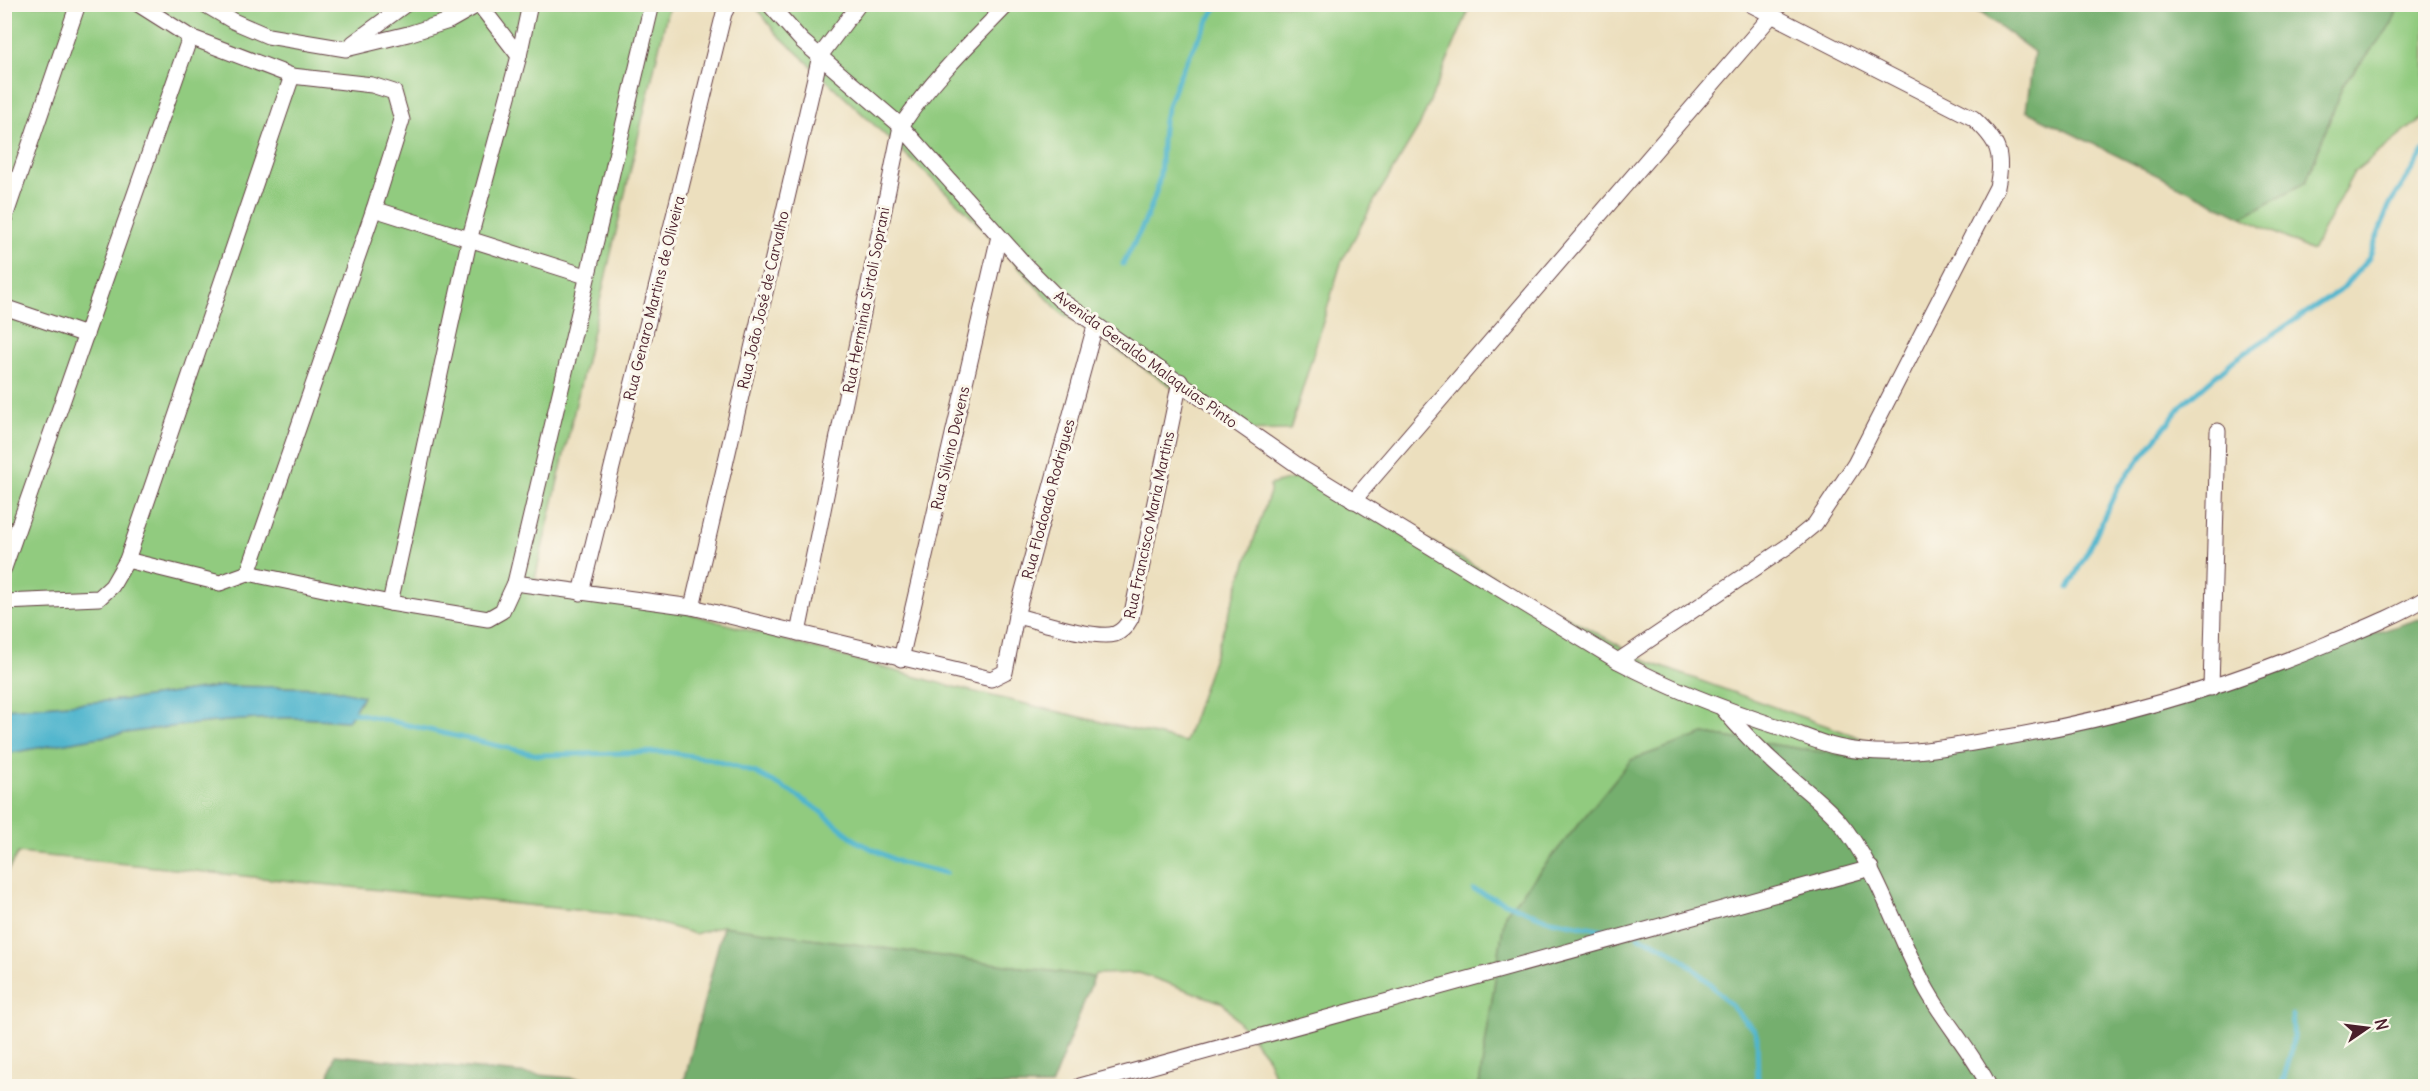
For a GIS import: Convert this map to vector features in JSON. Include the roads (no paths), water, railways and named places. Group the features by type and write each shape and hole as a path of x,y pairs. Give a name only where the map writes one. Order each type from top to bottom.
{"street":[{"path":"4,220 78,4"},
{"path":"138,4 190,37 292,76 372,85 394,92 402,120 374,209 248,573"},
{"path":"204,4 233,21 268,36 346,49 449,21 479,4 519,56"},
{"path":"346,49 406,4"},
{"path":"390,603 470,237 519,56 530,4"},
{"path":"128,560 220,583 248,573 390,603 488,619 502,611 515,583 652,4"},
{"name":"Rua Genaro Martins de Oliveira","path":"581,593 724,13 729,4"},
{"name":"Avenida Geraldo Malaquias Pinto","path":"769,4 802,41 901,126 999,236 1059,299 1095,326 1180,381 1242,429 1353,501 1618,661 1663,684 1723,709 1838,747 1907,752 2034,733 2157,705 2260,672 2357,632 2426,598"},
{"name":"Rua João José de Carvalho","path":"692,608 820,56 859,4"},
{"name":"Rua Herminia Sirtoli Soprani","path":"798,633 901,126 915,105 956,57 1008,4"},
{"path":"1618,661 1788,546 1815,524 1855,464 1997,187 2001,170 1998,147 1991,134 1973,118 1750,4"},
{"path":"1353,501 1772,15"},
{"path":"4,568 190,37"},
{"path":"4,602 99,598 112,586 128,560 292,76"},
{"path":"374,209 470,237 586,276"},
{"name":"Rua Silvino Devens","path":"901,659 999,236"},
{"path":"4,307 86,334"},
{"name":"Rua Flodoado Rodrigues","path":"901,659 991,679 1005,672 1016,616 1095,326"},
{"name":"Rua Francisco Maria Martins","path":"1016,616 1102,636 1122,631 1127,626 1131,618 1180,381"},
{"path":"2211,688 2218,431"},
{"path":"515,583 692,608 901,659"},
{"path":"1723,709 1764,754 1838,820 1871,868 1889,912 1927,989 1943,1017 1977,1063 1989,1086"},
{"path":"1080,1086 1871,868"}],"water":[{"path":"223,686 330,688 363,696 348,721 288,718 210,722 107,736 5,754 5,709 134,699"}],"waterway":[{"path":"1123,264 1153,202 1160,172 1163,124 1175,87 1218,4"},
{"path":"2068,588 2118,487 2182,405 2234,360 2342,289 2369,258 2389,206 2426,148"},
{"path":"347,711 538,755 667,752 710,759 756,773 791,792 816,808 858,842 901,863 946,873"},
{"path":"1474,890 1546,919 1620,933"},
{"path":"1638,937 1655,943 1687,963 1755,1031 1758,1086"},
{"path":"2281,1086 2292,1043 2292,1016"}]}
